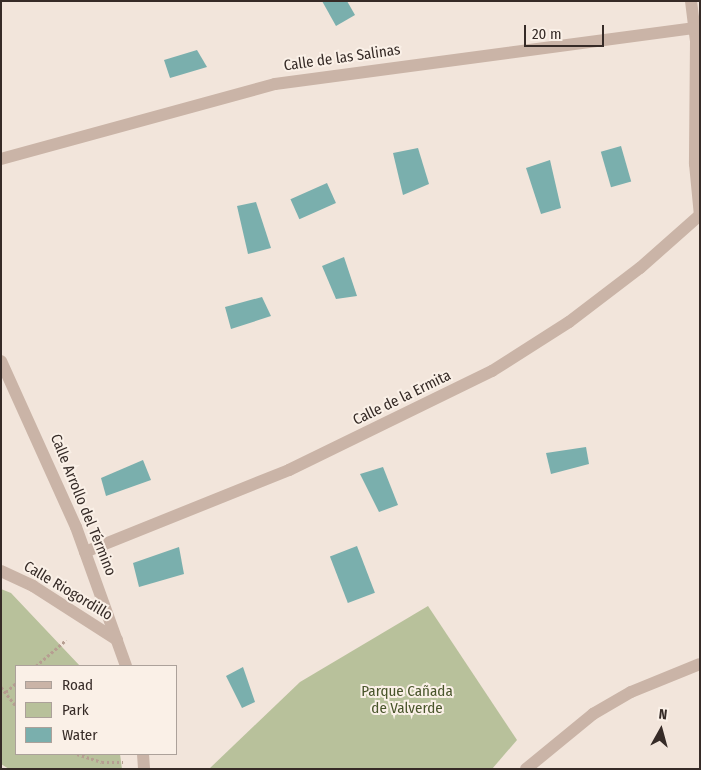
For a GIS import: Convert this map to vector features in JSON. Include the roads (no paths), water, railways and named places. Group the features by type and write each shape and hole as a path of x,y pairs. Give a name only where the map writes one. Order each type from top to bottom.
{"street":[{"path":"691,1 694,28 695,164 700,215"},
{"name":"Calle de las Salinas","path":"1,159 275,84 694,28"},
{"name":"Calle de la Ermita","path":"85,552 289,470 492,371 569,322 647,263 700,215"},
{"name":"Calle Arrollo del Término","path":"1,361 85,552 126,665"},
{"name":"Calle Riogordillo","path":"1,570 34,586 117,640"},
{"path":"526,769 593,714 631,692 700,664"},
{"path":"143,755 144,769"}],"water":[{"path":"322,1 347,1 355,15 336,26"},
{"path":"197,50 207,67 170,78 164,60"},
{"path":"621,146 631,182 611,187 601,152"},
{"path":"418,148 429,184 403,195 393,153"},
{"path":"550,160 561,208 541,214 526,168"},
{"path":"327,183 336,203 299,219 290,199"},
{"path":"256,202 271,248 248,254 237,206"},
{"path":"344,257 357,296 336,299 322,266"},
{"path":"262,297 271,316 231,329 225,307"},
{"path":"586,447 589,464 551,474 546,453"},
{"path":"143,460 151,480 106,496 101,478"},
{"path":"383,467 398,505 379,512 360,474"},
{"path":"357,546 375,593 348,603 330,556"},
{"path":"179,547 184,574 139,587 133,563"},
{"path":"243,667 255,702 242,708 226,676"}],"park label":[{"name":"Parque Cañada de Valverde","path":"407,700"}]}
